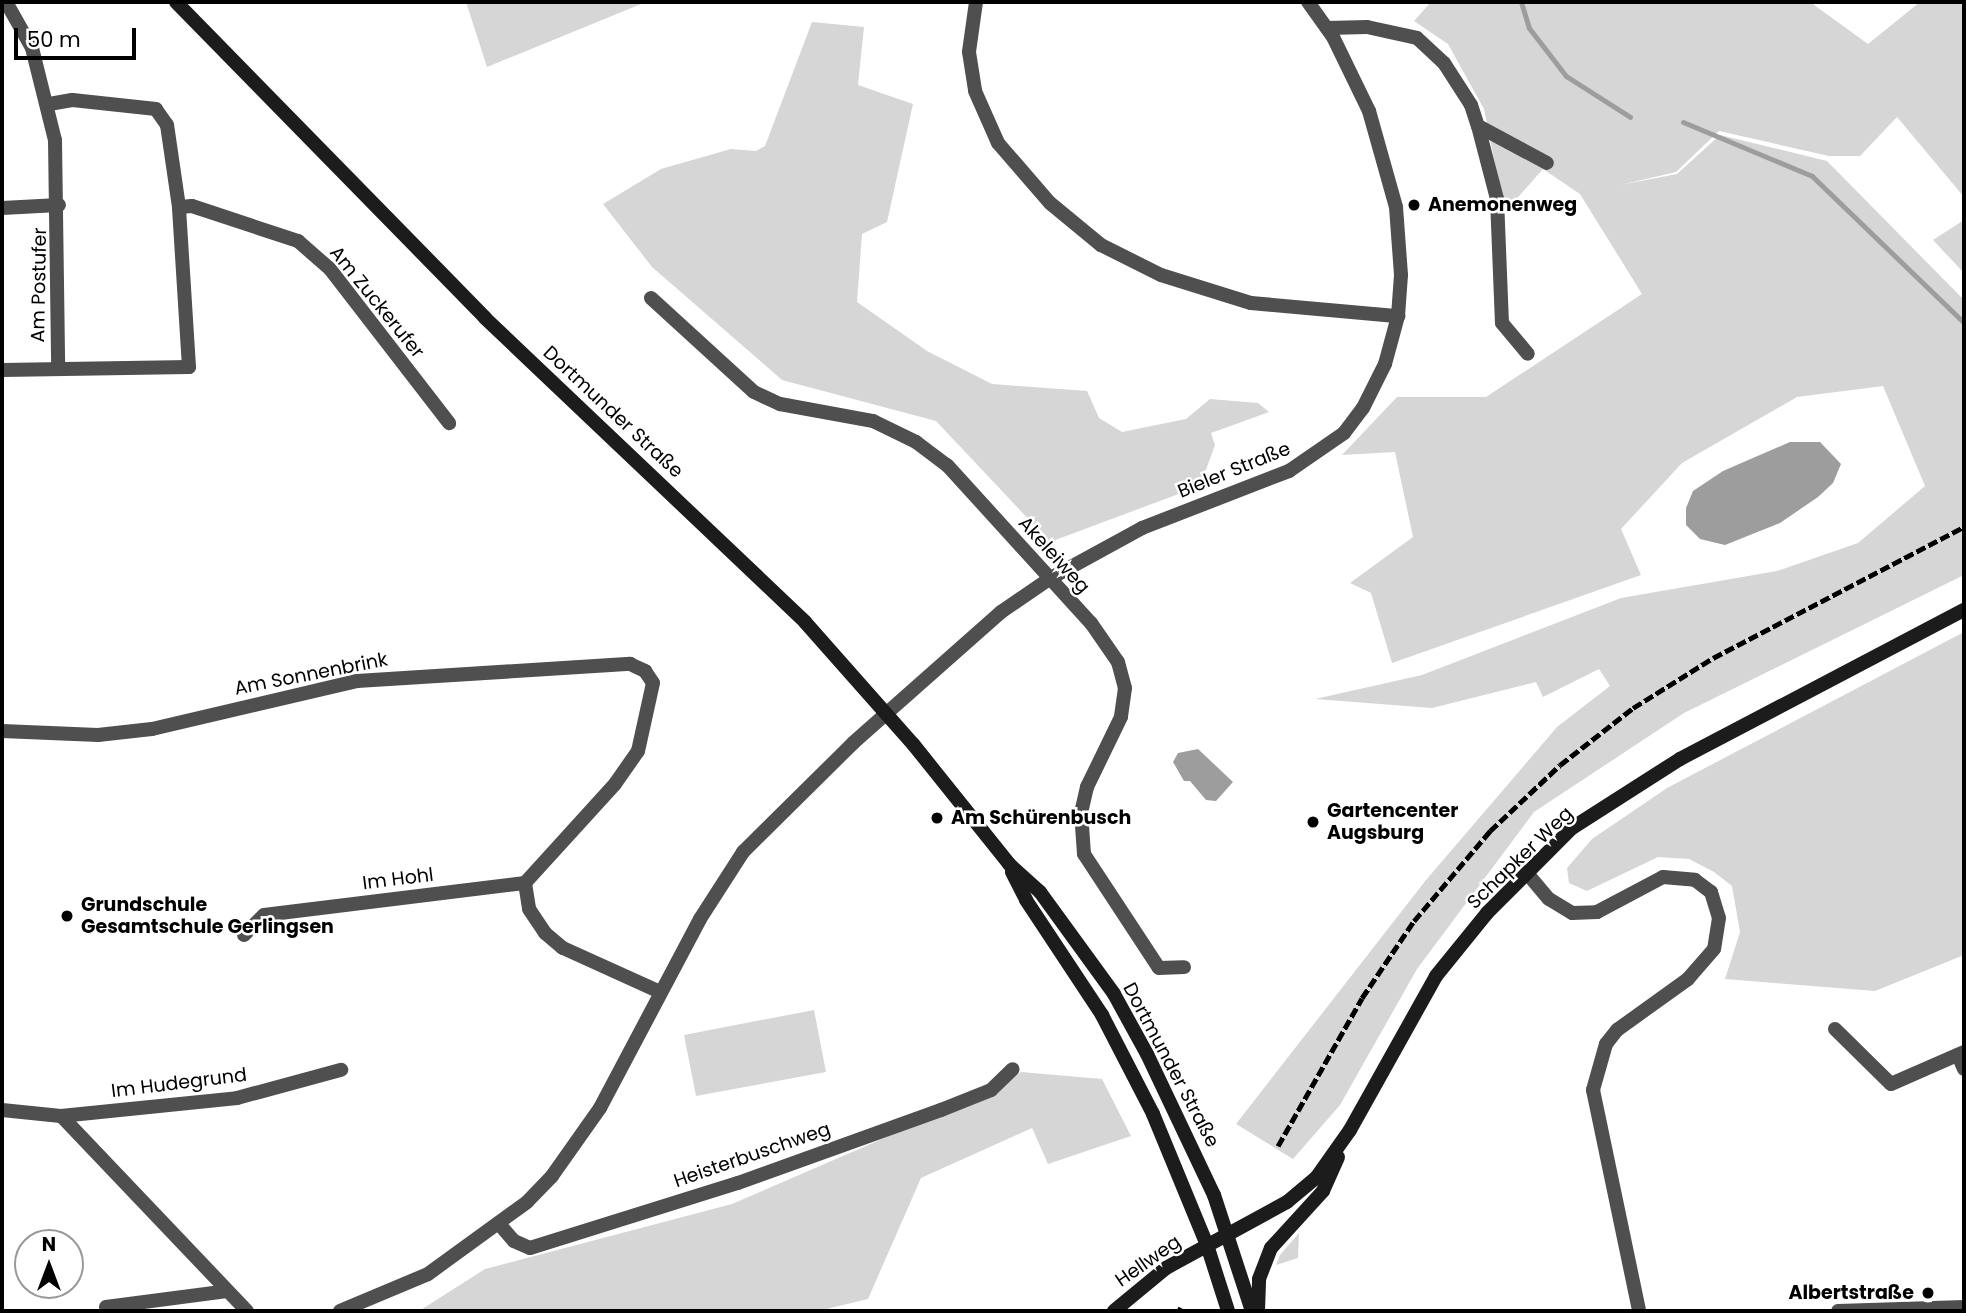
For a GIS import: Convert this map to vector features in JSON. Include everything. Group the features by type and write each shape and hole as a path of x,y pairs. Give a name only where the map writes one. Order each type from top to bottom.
{"main road":[{"name":"Dortmunder Straße","path":"176,2 475,308 805,622 887,713 1009,864 1040,892 1114,994 1197,1154 1228,1234 1252,1311"},
{"name":"Schapker Weg","path":"1206,1245 1286,1202 1315,1178 1350,1130 1436,976 1526,872 1572,828 1681,759 1964,610"},
{"name":"Dortmunder Straße","path":"1009,864 1026,900 1075,971 1129,1067 1206,1245 1228,1311"},
{"path":"1258,1311 1259,1279 1271,1248 1323,1191 1350,1130"},
{"name":"Hellweg","path":"1114,1311 1166,1268 1206,1245"}],"street":[{"name":"Am Postufer","path":"6,2 32,48 49,104 59,205 58,366"},
{"path":"975,2 970,52 975,91 998,143 1050,203 1101,244 1161,275 1251,303 1398,316"},
{"name":"Bieler Straße","path":"887,713 1001,612 1049,579 1142,528 1289,471 1344,433 1371,396 1385,364 1398,316 1399,238 1388,173 1369,111 1327,28 1308,2"},
{"path":"1327,28 1367,27 1417,38 1444,63 1478,126 1498,209 1502,323 1528,354"},
{"path":"49,104 72,100 156,109 167,125 179,207"},
{"path":"1478,126 1547,163"},
{"name":"Am Postufer","path":"2,208 59,205"},
{"name":"Am Zuckerufer","path":"179,207 192,206 298,241 330,268 449,423"},
{"name":"Am Postufer","path":"2,370 58,366 189,367 179,207"},
{"name":"Akeleiweg","path":"651,298 754,392 780,404 873,421 916,442 947,465 1049,579 1118,662 1125,688 1121,718 1087,787 1080,836 1084,853 1159,968 1184,967"},
{"name":"Am Sonnenbrink","path":"2,732 73,735 138,730 357,681 629,664 645,671 653,683 638,751 615,784 525,884"},
{"path":"340,1311 428,1274 500,1225 552,1176 600,1108 660,992 743,852 887,713"},
{"path":"1526,872 1549,899 1572,913 1597,912 1662,877 1695,880 1711,892 1719,918 1714,949 1688,979 1617,1030 1606,1044 1593,1090 1639,1311"},
{"path":"525,884 529,909 545,933 563,948 660,992"},
{"name":"Im Hohl","path":"244,935 264,915 525,884"},
{"path":"1835,1029 1891,1084 1961,1053 1964,1069"},
{"name":"Heisterbuschweg","path":"500,1225 514,1241 530,1248 738,1182 941,1110 991,1090 1013,1069"},
{"name":"Im Hudegrund","path":"2,1110 61,1116 237,1098 341,1070"},
{"path":"61,1116 247,1311"},
{"path":"106,1307 227,1291"},
{"path":"1838,1311 1964,1307"}],"shaded area":[{"path":"466,2 646,2 487,67"},
{"path":"1431,2 1810,2 1868,44 1920,2 1964,2 1964,197 1897,117 1860,156 1829,156 1719,131 1676,172 1620,185 1677,174 1720,135 1827,161 1964,300 1964,575 1684,713 1534,812 1417,969 1340,1105 1293,1159 1236,1124 1426,880 1557,727 1610,686 1599,669 1543,697 1536,682 1432,708 1315,699 1422,675 1621,598 1777,571 1858,543 1925,486 1883,386 1797,397 1682,463 1621,529 1641,575 1392,663 1371,593 1350,583 1413,537 1395,452 1342,455 1397,397 1486,397 1642,294 1580,194 1543,169 1505,212 1484,109 1448,44 1414,21"},
{"path":"812,22 864,27 858,85 913,104 887,222 862,234 857,302 927,351 992,384 1087,391 1099,418 1122,432 1186,419 1210,399 1258,403 1269,412 1211,433 1215,445 1200,486 1050,542 936,421 782,380 652,267 603,204 661,169 731,149 756,151 765,146"},
{"path":"1964,220 1964,273 1933,240"},
{"path":"1790,442 1820,442 1841,464 1833,483 1818,497 1780,523 1725,545 1700,539 1686,525 1686,508 1693,491 1723,471"},
{"path":"1964,632 1964,955 1875,991 1725,979 1740,932 1732,886 1714,872 1689,859 1658,857 1587,891 1569,883 1567,868 1592,839 1667,788"},
{"path":"1198,749 1233,782 1216,801 1206,800 1190,781 1184,781 1173,762 1178,753"},
{"path":"814,1010 826,1072 696,1096 684,1035"},
{"path":"1021,1072 1102,1079 1131,1136 1048,1164 1032,1128 921,1178 868,1299 818,1311 419,1311 485,1269 732,1204 993,1091"},
{"path":"1299,1233 1298,1258 1276,1265 1280,1255"}],"waterway":[{"path":"1521,2 1529,28 1566,76 1630,117"},
{"path":"1683,122 1812,176 1964,323"}],"railway":[{"path":"1278,1146 1362,998 1414,921 1490,831 1560,765 1633,708 1713,658 1964,527"},
{"path":"1179,1311 1181,1307"}],"place":[{"name":"Anemonenweg","path":"1414,205"},
{"name":"Am Schürenbusch","path":"937,818"},
{"name":"Gartencenter Augsburg","path":"1313,822"},
{"name":"Grundschule Gesamtschule Gerlingsen","path":"67,916"},
{"name":"Albertstraße","path":"1928,1293"}]}
